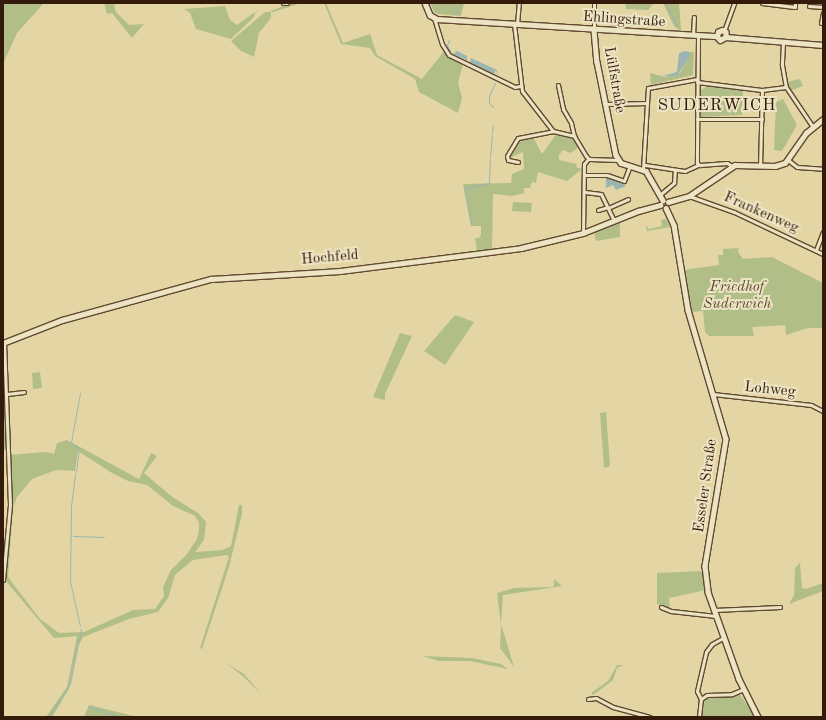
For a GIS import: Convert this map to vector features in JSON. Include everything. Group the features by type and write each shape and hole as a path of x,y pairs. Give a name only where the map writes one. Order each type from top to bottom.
{"street":[{"path":"425,3 434,18 442,44 453,58 501,80 520,86"},
{"path":"519,3 516,24 520,86 552,131"},
{"name":"Lülfstraße","path":"594,3 594,30 597,62 618,160"},
{"path":"726,37 724,31 734,3"},
{"path":"762,3 795,7 795,3"},
{"path":"809,6 823,7"},
{"path":"821,23 823,13"},
{"path":"693,36 694,17"},
{"name":"Ehlingstraße","path":"434,18 698,37 717,36 720,40 726,37 783,43 823,45"},
{"path":"717,36 719,31 724,31"},
{"path":"697,163 698,37"},
{"path":"783,43 782,66 786,87 813,127"},
{"path":"668,202 666,208 660,205 663,200 662,193 644,167 648,88 651,86 697,80 762,90 786,87"},
{"path":"558,85 563,109 571,123 574,136 588,159"},
{"path":"760,164 762,90"},
{"path":"606,104 647,103"},
{"path":"697,119 762,119"},
{"path":"663,200 668,202 690,196 732,166 742,163 778,165 788,160 813,127 823,119"},
{"path":"518,162 508,160 507,156 518,138 525,135 552,131 574,136"},
{"path":"588,159 618,160 630,165 685,171 697,163 727,164 732,166"},
{"path":"582,233 585,192 584,164 588,159"},
{"path":"788,160 797,167 823,169"},
{"path":"584,175 607,175 624,180 630,165"},
{"path":"662,193 674,183 675,170"},
{"path":"585,192 601,194 614,221"},
{"name":"Frankenweg","path":"690,196 734,212 823,254"},
{"path":"598,210 628,199"},
{"name":"Hochfeld","path":"4,343 62,320 211,279 340,270 502,251 582,233 660,205"},
{"name":"Esseler Straße","path":"666,208 674,225 688,310 726,439 706,566 708,592 744,689 758,717"},
{"path":"816,250 823,232"},
{"path":"3,580 10,505 4,343"},
{"path":"7,394 24,392"},
{"name":"Lohweg","path":"713,394 811,405 823,411"},
{"path":"661,607 671,611 716,616"},
{"path":"714,610 780,607"},
{"path":"699,717 701,699 697,691 706,652 712,644 724,638"},
{"path":"701,699 706,695 732,694 744,689"},
{"path":"588,699 596,698 614,707 650,717"}],"green space":[{"path":"3,3 44,3 17,33 3,64"},
{"path":"104,3 114,3 116,12 129,25 144,24 132,38 112,13 107,14"},
{"path":"292,3 301,3 273,12 270,11"},
{"path":"324,3 326,3 343,43 370,34 377,55 422,79 445,50 463,64 458,83 462,98 458,113 419,92 415,79 375,56 370,48 341,44"},
{"path":"430,3 464,3 461,16 438,14 434,12"},
{"path":"625,3 654,3 648,10 626,9"},
{"path":"663,3 679,3 681,31 674,26"},
{"path":"225,6 230,20 237,25 255,12 254,17 231,39 196,29 190,13 184,9"},
{"path":"265,12 271,12 271,18 259,33 254,57 241,51 231,41"},
{"path":"690,52 694,52 693,75 651,85 650,73 665,77 680,73"},
{"path":"800,79 803,86 790,91 787,82"},
{"path":"708,85 743,89 742,115 701,117 700,91"},
{"path":"783,99 797,125 782,151 774,150 776,102"},
{"path":"557,133 570,135 579,147 571,153 563,150 559,155 559,160 577,164 576,167 582,169 567,181 538,172 536,183 532,182 530,188 524,188 524,193 512,196 493,194 492,249 529,244 580,232 546,243 477,251 475,238 479,238 481,234 481,226 471,226 463,184 511,183 512,174 524,169 523,152 510,158 509,156 521,138 532,135 542,154"},
{"path":"513,202 532,203 531,212 512,211"},
{"path":"666,219 670,227 647,231 646,225 649,229 662,226 661,220"},
{"path":"620,221 620,237 596,241 594,231"},
{"name":"Friedhof Suderwich","path":"739,248 738,252 743,259 772,257 823,283 823,328 808,328 786,335 785,325 752,327 754,336 709,336 705,332 703,311 691,312 683,270 719,265 718,255 723,255 723,249"},
{"path":"455,315 474,322 445,365 424,351"},
{"path":"400,333 412,336 385,394 385,400 373,397"},
{"path":"40,372 42,388 33,389 32,373"},
{"path":"6,412 7,450 3,450 3,413"},
{"path":"606,412 610,466 604,468 600,413"},
{"path":"67,440 139,479 151,453 157,456 144,473 171,496 198,513 206,522 204,540 195,552 223,550 231,546 239,505 242,505 242,514 229,567 202,649 200,648 229,557 227,555 193,560 175,575 168,598 158,612 129,619 83,637 78,646 69,689 52,717 46,717 67,687 77,636 54,638 4,579 11,505 9,455 46,452 54,454 57,443","holes":["78,451 112,473 128,481 147,485 173,506 195,516 199,522 197,539 187,554 171,570 163,587 164,596 155,609 133,610 84,632 59,633 40,619 8,577 13,508 17,497 32,479 56,470 75,471"]},
{"path":"800,563 802,588 806,589 823,583 823,591 789,604 794,595 795,568"},
{"path":"703,571 706,590 669,598 670,608 657,604 657,573"},
{"path":"554,579 562,586 503,595 501,624 514,667 500,648 501,626 497,593 514,588 551,587 554,586"},
{"path":"422,656 472,658 501,664 508,669 470,661 439,661"},
{"path":"226,663 244,674 261,694 244,677"},
{"path":"617,665 623,665 617,668 613,680 593,695 591,693 608,681"},
{"path":"739,693 755,717 700,717 706,697"},
{"path":"89,705 138,717 84,717"}],"water":[{"path":"457,51 467,56 467,60 453,54"},
{"path":"685,51 690,52 689,57 677,76 662,76 677,72 679,53"},
{"path":"471,58 497,70 498,77 496,70 494,74 470,63"},
{"path":"606,176 623,182 626,186 616,190 613,185 606,188"}],"waterway":[{"path":"456,13 460,3"},
{"path":"665,3 678,27"},
{"path":"449,40 447,45 450,51"},
{"path":"489,103 489,96 495,83"},
{"path":"490,104 493,107"},
{"path":"492,133 493,125"},
{"path":"490,157 492,135"},
{"path":"471,224 464,188 489,183 490,159"},
{"path":"76,472 79,449 71,442 80,393"},
{"path":"75,474 71,508 70,581 80,626"},
{"path":"73,536 104,537"},
{"path":"49,717 70,684 81,629"},
{"path":"89,707 119,717"}],"district":[{"name":"SUDERWICH","path":"717,106"}]}
